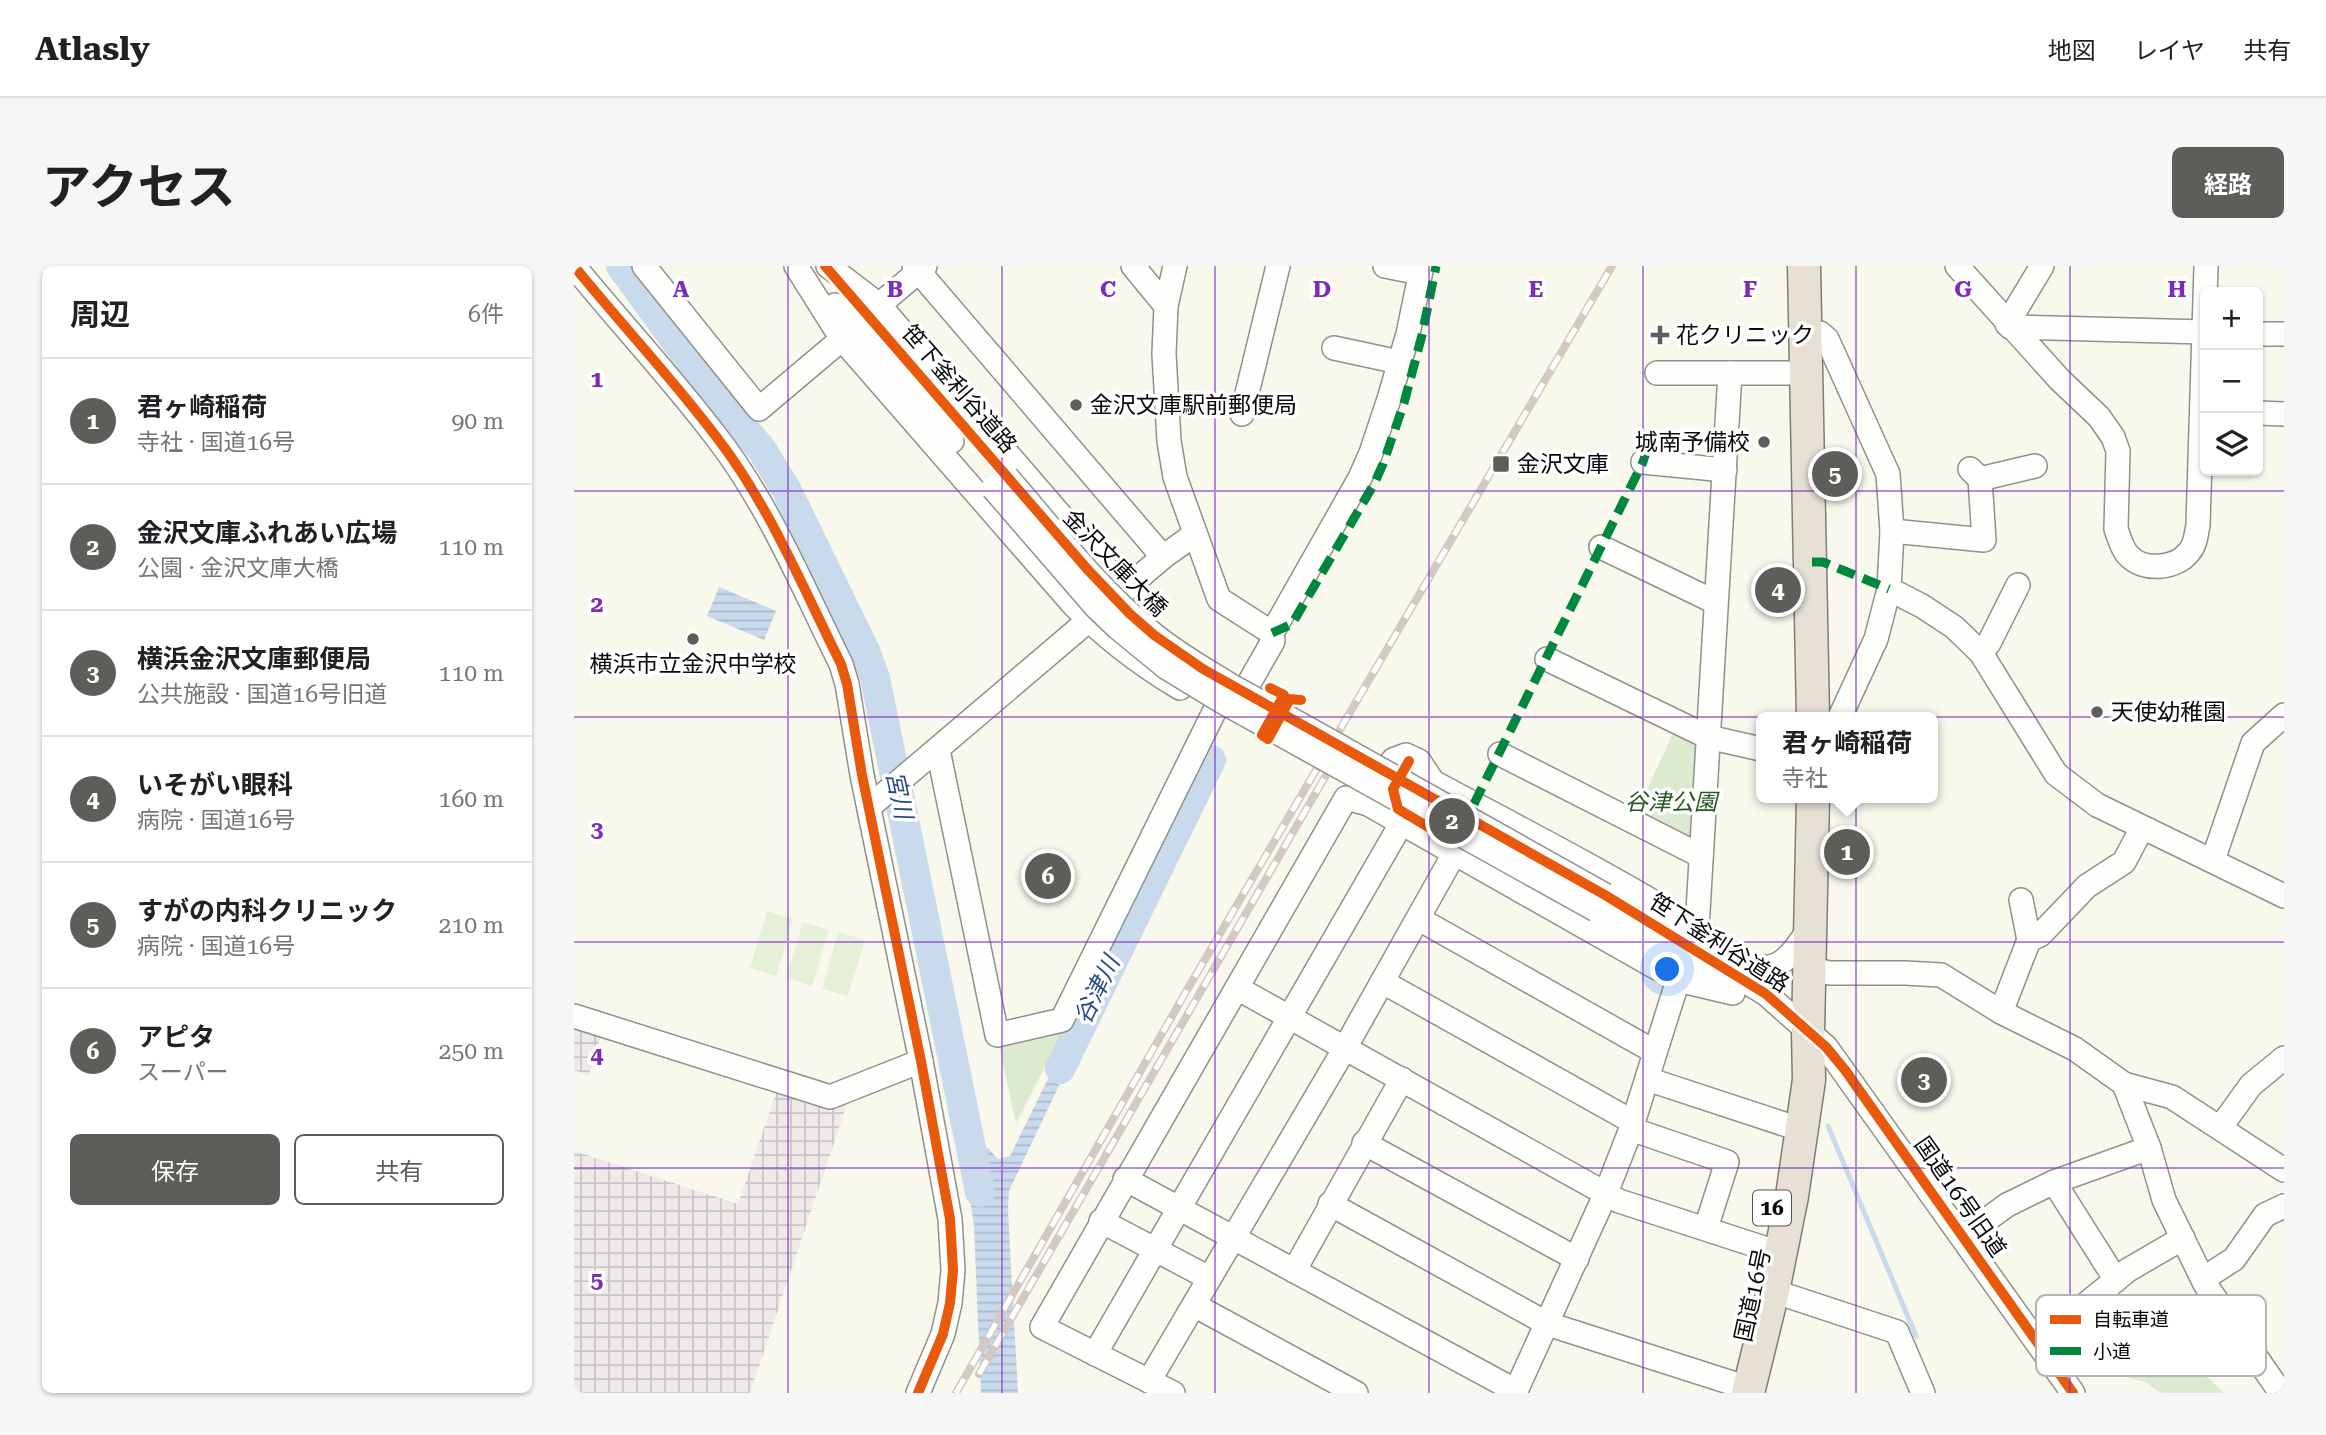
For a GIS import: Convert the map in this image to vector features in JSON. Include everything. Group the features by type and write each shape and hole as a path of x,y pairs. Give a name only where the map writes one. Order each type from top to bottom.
{"highway":[{"path":"1804,266 1813,712"},
{"name":"国道16号","path":"1743,1390 1773,1291 1792,1196 1809,1080 1813,803"},
{"name":"国道16号","path":"1743,1390 1763,1248 1795,1077 1808,1031"}],"street":[{"path":"644,266 759,408 842,338"},
{"path":"798,266 842,338 1089,621 1153,672 1225,712 1233,710 1273,641 1272,633 1360,478 1371,453 1399,362 1421,269 1385,266"},
{"name":"笹下釜利谷道路","path":"798,266 1000,482"},
{"path":"827,266 879,305 1125,590"},
{"name":"笹下釜利谷道路","path":"827,266 1000,482"},
{"path":"1133,266 1166,306"},
{"path":"1175,266 1166,306 1164,354 1169,441 1175,477 1219,598 1272,633"},
{"path":"1242,414 1278,266"},
{"path":"1957,266 2060,380 2099,418 2113,438 2118,451 2116,529 2128,555 2139,563 2164,566 2174,563 2188,555 2194,544 2198,526 2204,413"},
{"path":"2009,325 2042,266"},
{"path":"2205,287 2206,266"},
{"path":"879,305 919,268 1163,556"},
{"path":"579,276 719,439 774,526 841,664 876,802 950,1219 953,1270 950,1303 943,1334 918,1393"},
{"path":"2009,325 2200,332"},
{"path":"1805,333 1820,333 1827,339 1888,474 1892,531 1889,589 1876,639 1842,712"},
{"path":"2263,334 2284,334"},
{"path":"1334,348 1399,362"},
{"path":"1657,373 1805,373"},
{"path":"1697,928 1730,373"},
{"path":"2263,413 2284,414"},
{"path":"1643,462 1726,470"},
{"path":"1892,531 1984,540 1975,474 2035,466"},
{"name":"金沢文庫大橋","path":"1000,482 1153,635 1230,685 1601,903"},
{"path":"876,802 1163,556 1195,534"},
{"path":"1601,547 1715,602"},
{"path":"1981,653 1989,643 2018,585"},
{"path":"1889,589 1954,627 1981,653 2056,774 2097,805 2284,896"},
{"path":"1547,659 1708,737 1756,747"},
{"path":"938,750 997,1035 1062,1020 1216,708"},
{"path":"2213,860 2253,743 2284,715"},
{"path":"1500,754 1700,856"},
{"path":"1368,804 1393,760 1406,755 1419,761 1433,782 1697,928 1742,961 1768,967 1782,962 1810,928"},
{"path":"1173,1393 1042,1327 1346,798 1368,804 1678,981 1733,993"},
{"path":"1094,1354 1401,824"},
{"path":"2029,940 2040,935 2087,886 2124,862 2142,828"},
{"path":"1149,1381 1345,1048 1454,854"},
{"path":"2001,1012 2029,940 2021,900"},
{"name":"笹下釜利谷道路","path":"1601,903 1733,993 1808,1031"},
{"name":"笹下釜利谷道路","path":"1601,903 1766,994 1808,1031"},
{"path":"1419,919 1655,1052"},
{"path":"1810,968 1830,973 1905,972 1941,975 2001,1012 2075,1049 2124,1084 2172,1097 2284,1170"},
{"path":"1125,1179 1516,1392 1606,1193 1632,1125 1678,981"},
{"path":"1383,982 1632,1125 1727,1162 1706,1228"},
{"path":"1237,988 1619,1200 1763,1248"},
{"path":"574,1016 830,1097 921,1061"},
{"name":"国道16号旧道","path":"1808,1031 1845,1070 2036,1340"},
{"path":"2220,1128 2251,1085 2284,1058"},
{"path":"1294,1271 1402,1079"},
{"path":"1647,1079 1787,1125"},
{"path":"2124,1084 2164,1200 2203,1279 2214,1295"},
{"path":"1364,1143 1577,1259"},
{"path":"1963,1237 2007,1205 2054,1182 2148,1148"},
{"path":"2054,1182 2116,1280"},
{"path":"1330,1204 1548,1324 1743,1390"},
{"path":"2203,1279 2234,1259 2265,1215 2284,1206"},
{"path":"1101,1221 1209,1278"},
{"path":"2097,1295 2128,1270 2183,1238"},
{"path":"1773,1291 1897,1332 1923,1393"},
{"path":"1194,1306 1356,1393"},
{"path":"2266,1371 2281,1393"},
{"name":"国道16号旧道","path":"2061,1376 2073,1393"}],"shaded area":[{"path":"574,1025 602,1033 589,1075 574,1070"},
{"path":"777,1090 850,1095 750,1393 574,1393 574,1151 738,1204"}],"green space":[{"name":"谷津公園","path":"1675,729 1701,743 1694,838 1685,842 1635,816"},
{"path":"767,911 793,919 776,976 750,968"},
{"path":"803,922 829,930 812,986 786,978"},
{"path":"838,932 865,940 848,996 822,989"},
{"path":"1066,1026 1016,1123 998,1042"},
{"path":"2127,1376 2206,1376 2224,1393 2161,1393 2145,1382"}],"water":[{"path":"719,587 776,611 764,640 707,616"},
{"path":"1072,1030 1083,1035 1009,1191 1018,1393 981,1393 974,1227 964,1152 988,1148 998,1159 1010,1156"}],"waterway":[{"name":"宮川","path":"621,266 713,392 762,450 786,489 866,653 875,678 980,1192"},
{"name":"谷津川","path":"1060,1069 1211,760"},
{"path":"1828,1126 1916,1336"}],"railway":[{"path":"956,1393 1187,990 1612,266"},
{"path":"979,1374 1325,777"}],"marked path":[{"path":"1272,633 1292,624 1383,464 1404,403 1436,266"},
{"path":"1474,804 1643,462 1651,436"},
{"path":"1812,562 1823,562 1889,589"}],"cycle path":[{"path":"574,266 683,395 737,465 785,548 841,664 950,1219 953,1270 950,1303 943,1334 918,1393"},
{"path":"825,266 1088,570 1154,635 1203,669 1605,895 1766,994 1826,1047 2036,1341"},
{"path":"1270,688 1284,695 1262,735 1268,739 1290,699 1301,700"},
{"path":"1409,761 1393,789 1398,809 1430,828"},
{"path":"2061,1376 2073,1393"}],"place":[{"name":"花クリニック","path":"1660,335"},
{"name":"金沢文庫駅前郵便局","path":"1076,405"},
{"name":"城南予備校","path":"1764,442"},
{"name":"金沢文庫","path":"1501,464"},
{"name":"すがの内科クリニック","path":"1835,474"},
{"name":"いそがい眼科","path":"1778,590"},
{"name":"横浜市立金沢中学校","path":"693,639"},
{"name":"天使幼稚園","path":"2097,712"},
{"name":"金沢文庫ふれあい広場","path":"1452,821"},
{"name":"君ヶ崎稲荷","path":"1847,852"},
{"name":"アピタ","path":"1048,876"},
{"name":"横浜金沢文庫郵便局","path":"1924,1080"}]}
